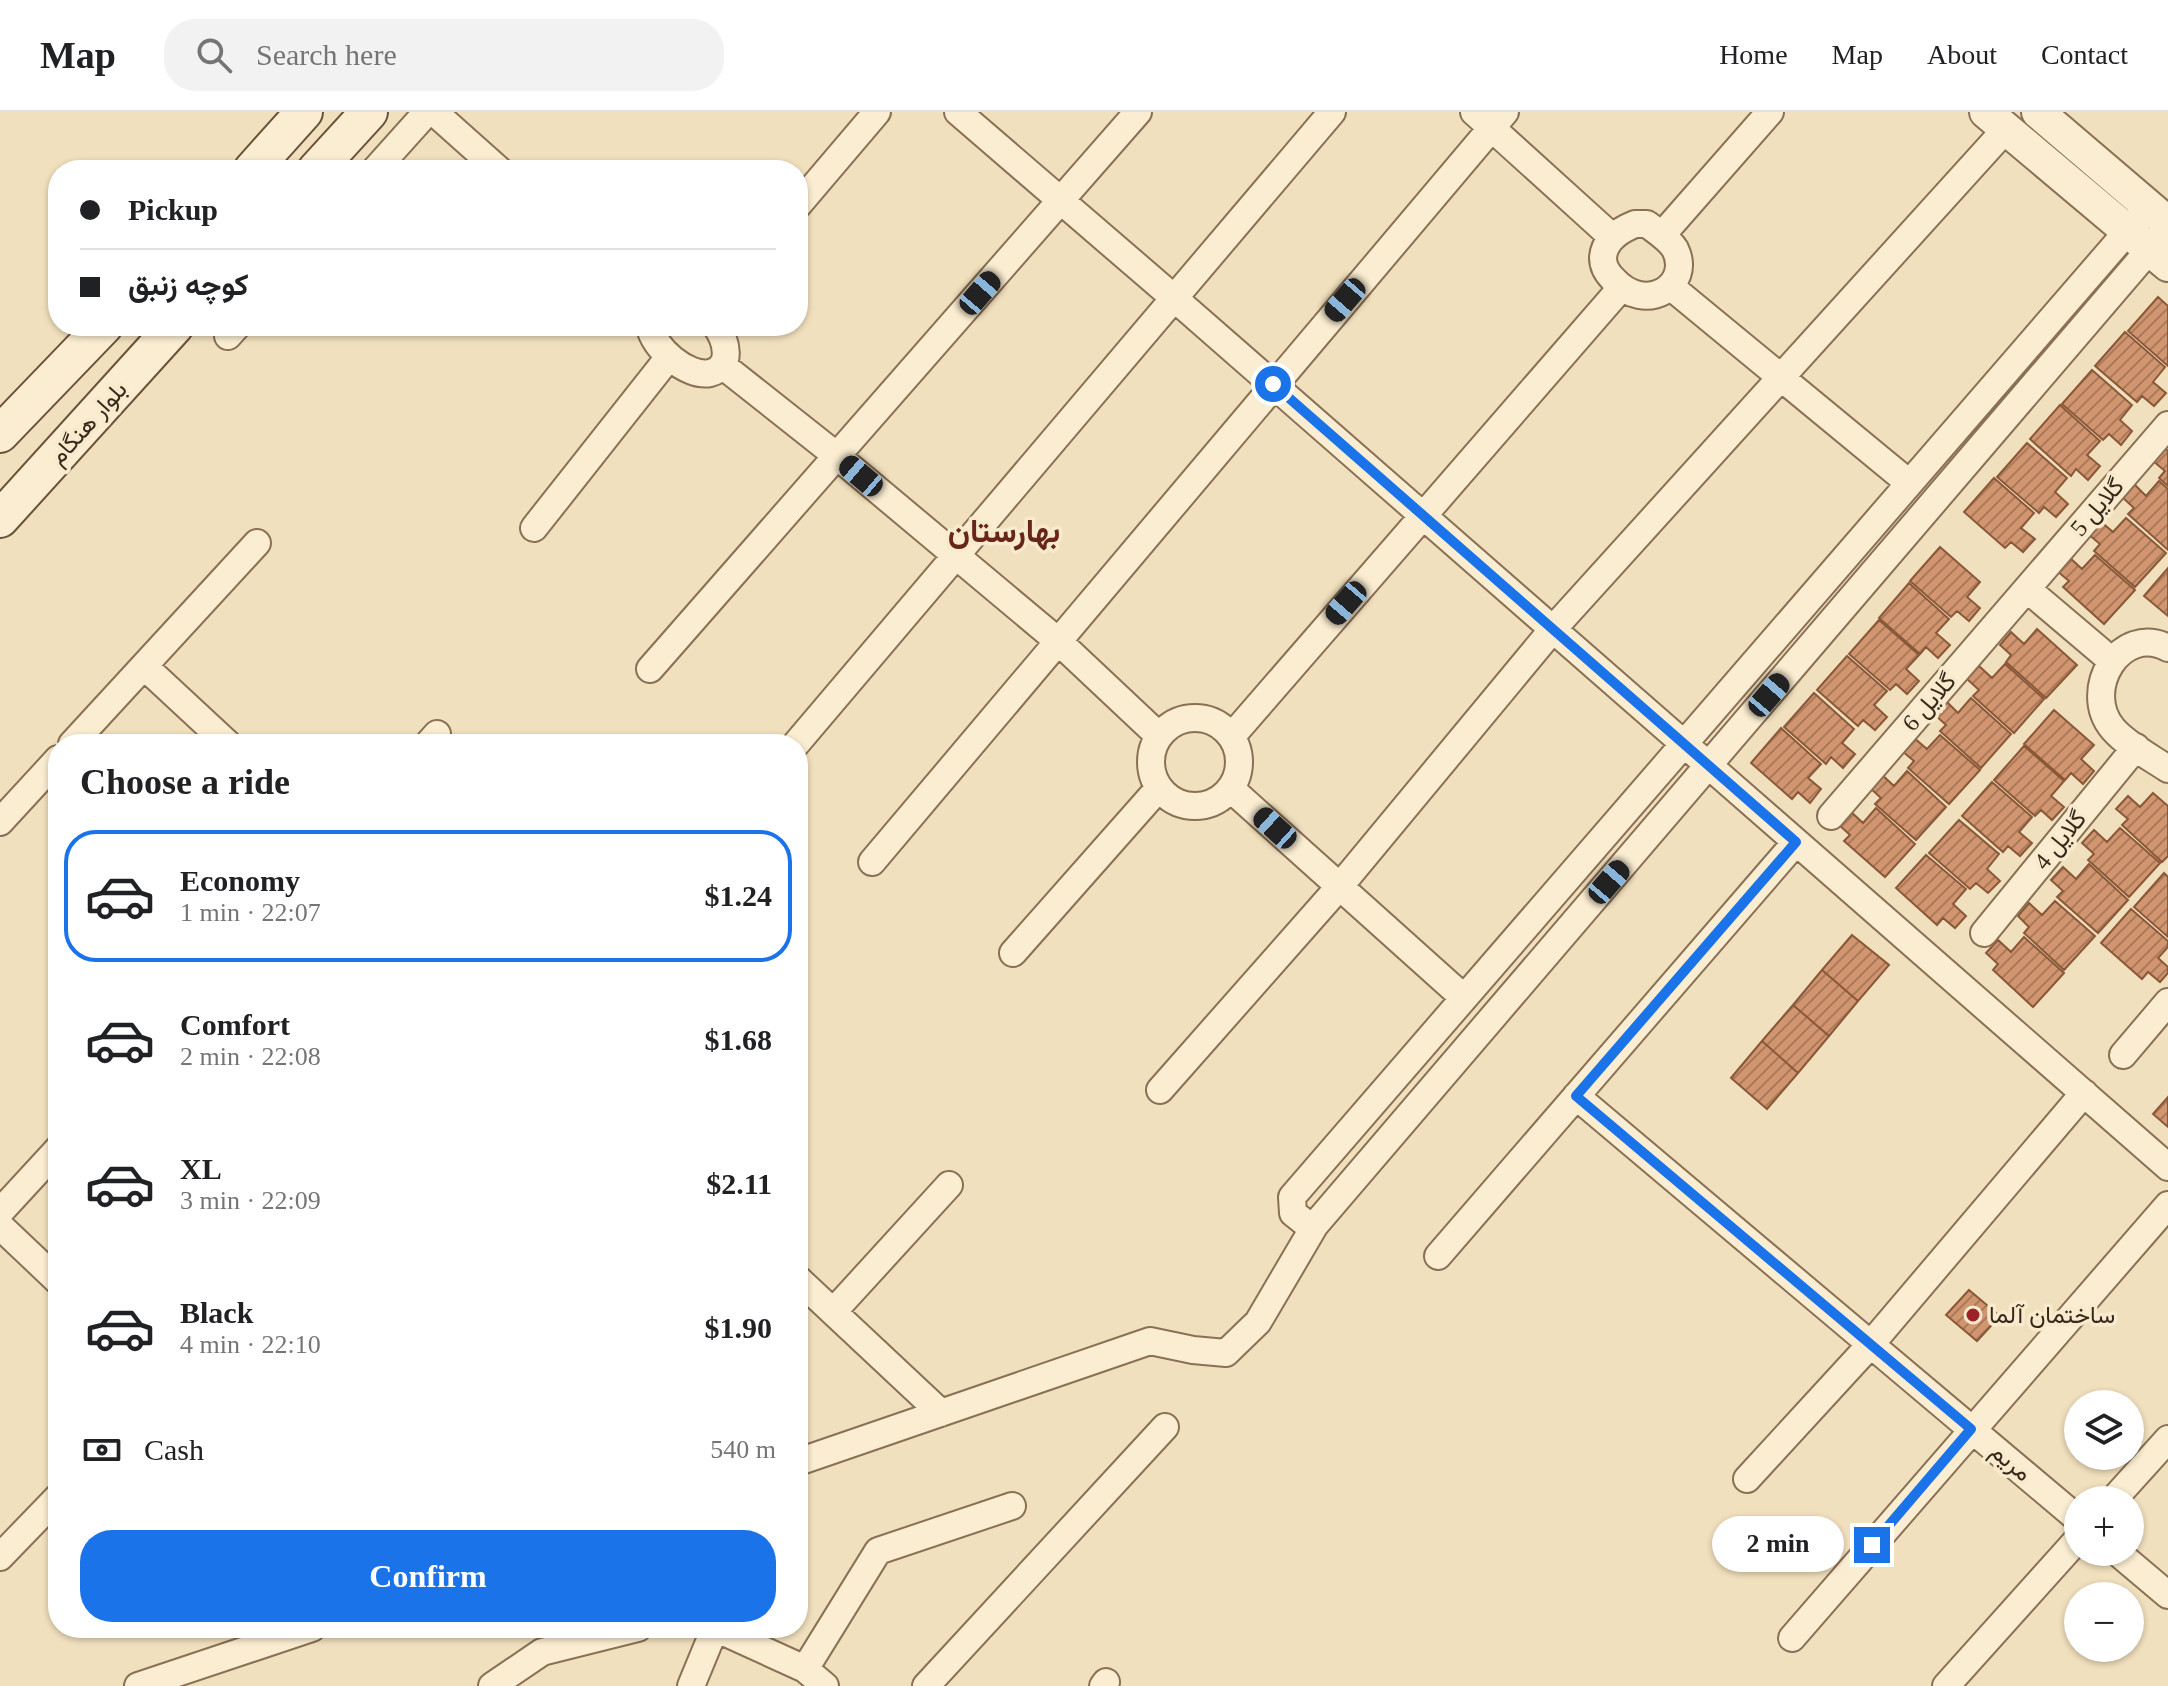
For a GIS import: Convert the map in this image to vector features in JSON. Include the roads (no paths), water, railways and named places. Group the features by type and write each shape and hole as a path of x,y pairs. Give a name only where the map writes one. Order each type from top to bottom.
{"main road":[{"path":"261,160 304,112"},
{"path":"325,160 369,112"},
{"path":"0,434 94,336"},
{"name":"بلوار هنگام","path":"0,519 159,336"}],"street":[{"path":"384,160 427,112"},
{"path":"434,112 488,160"},
{"path":"808,193 877,112"},
{"path":"958,112 2168,1167"},
{"path":"650,669 1138,112"},
{"path":"805,734 1332,112"},
{"path":"1662,235 1770,112"},
{"path":"2038,112 2155,234"},
{"path":"872,862 1273,384 1490,117 1612,237"},
{"path":"1160,1090 1340,886 1553,629 1781,377 1996,120 2155,234"},
{"path":"1635,224 1647,224 1662,235 1675,249 1677,274 1670,286 1659,294 1635,297 1621,288 1603,265 1604,251 1612,237 1635,224"},
{"path":"1315,1225 1293,1213 1292,1197 1909,483 2155,234"},
{"path":"808,1459 1150,1341 1226,1353 1258,1322 1315,1225 1709,765 2155,234"},
{"path":"1670,286 1909,483"},
{"path":"1232,736 1621,288"},
{"path":"653,336 655,343 669,357 697,372 711,373 722,365 727,352 723,336"},
{"path":"534,528 669,357"},
{"path":"722,365 957,555 1058,641 1158,735"},
{"name":"گلایل 5","path":"2027,589 2168,425"},
{"path":"81,734 257,543"},
{"path":"2027,589 2112,661"},
{"name":"گلایل 6","path":"1831,816 2027,589"},
{"path":"2168,648 2158,642 2130,646 2112,661 2100,679 2103,707 2111,728 2168,769"},
{"path":"144,666 217,734"},
{"path":"1181,719 1209,719 1232,736 1240,762 1231,789 1208,805 1181,805 1158,789 1150,762 1158,735 1181,719"},
{"name":"گلایل 4","path":"1984,933 2136,747"},
{"path":"0,822 48,770"},
{"path":"1013,953 1158,789"},
{"path":"1231,789 1464,998"},
{"path":"1438,1256 1796,842"},
{"path":"2123,1055 2168,1002"},
{"path":"1747,1479 1871,1344 2084,1093"},
{"name":"مریم","path":"1576,1096 2064,1507"},
{"path":"0,1212 48,1160"},
{"path":"833,1312 949,1185"},
{"path":"1792,1638 2168,1205"},
{"path":"0,1226 48,1272"},
{"path":"808,1288 941,1413"},
{"path":"926,1686 1165,1427"},
{"path":"2126,1486 2168,1439"},
{"path":"735,1638 815,1677 878,1551 1012,1506"},
{"path":"0,1557 48,1507"},
{"path":"1946,1686 2064,1555"},
{"path":"2134,1566 2168,1595"},
{"path":"138,1686 282,1638"},
{"path":"492,1686 542,1652 598,1638"},
{"path":"691,1686 711,1638"}],"place":[{"name":"ساختمان آلما","path":"1973,1315"}],"district":[{"name":"بهارستان","path":"1004,531"}]}
